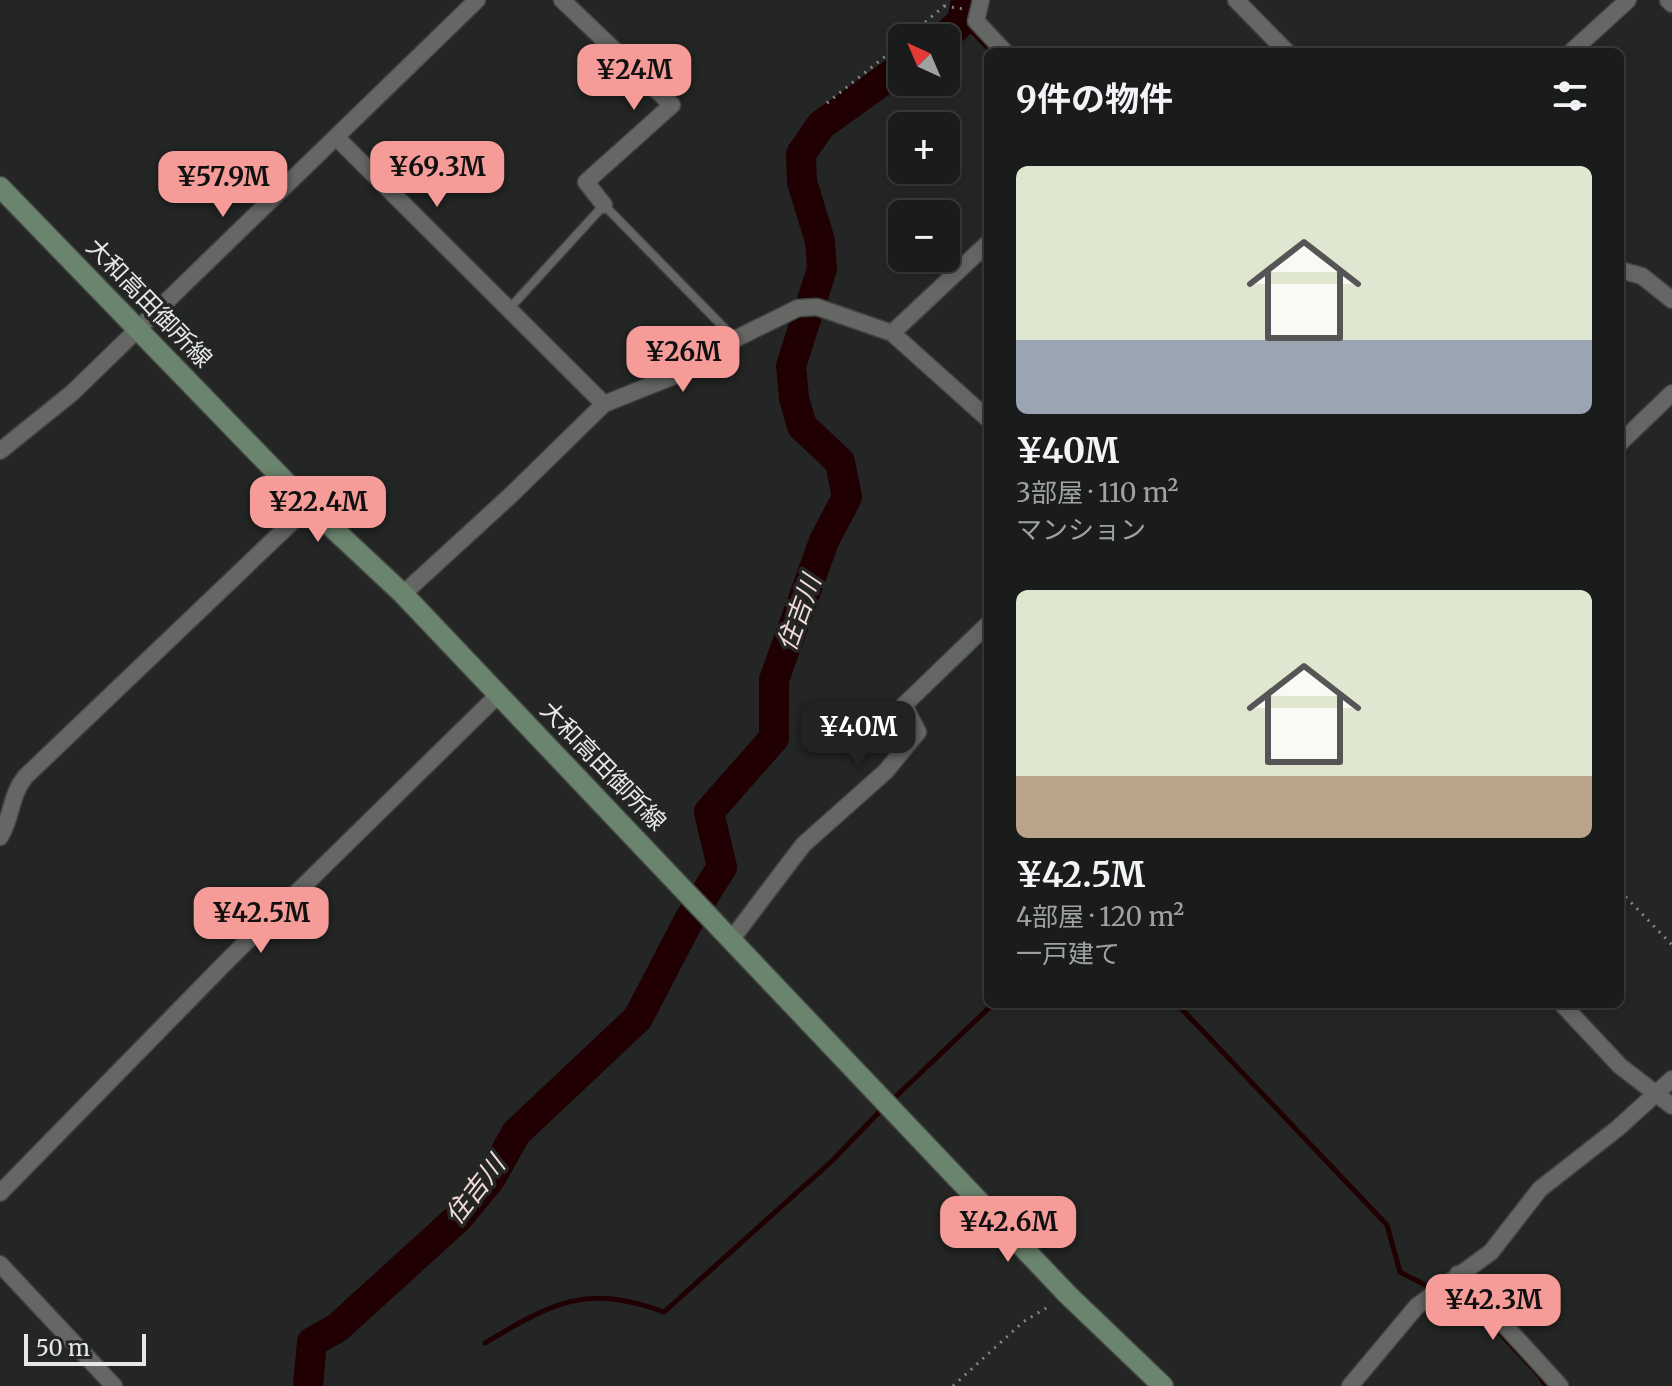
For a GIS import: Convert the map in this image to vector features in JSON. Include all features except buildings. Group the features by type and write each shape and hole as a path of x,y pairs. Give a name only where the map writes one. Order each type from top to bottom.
{"main road":[{"name":"大和高田御所線","path":"0,187 309,506 403,594 1068,1295 1163,1386"}],"street":[{"path":"0,451 56,408 477,0"},
{"path":"562,0 672,105 586,182 604,205"},
{"path":"981,0 976,21 1001,48"},
{"path":"1236,0 1283,48"},
{"path":"1575,48 1628,0"},
{"path":"336,137 604,404"},
{"path":"892,333 984,247"},
{"path":"1624,271 1642,276 1672,300"},
{"path":"403,594 604,404 704,364 735,339 798,308 817,307 892,333 984,415"},
{"path":"1624,439 1672,393"},
{"path":"0,837 5,810 16,789 36,765 309,506"},
{"path":"731,940 803,845 886,771 918,732 904,705 984,628"},
{"path":"0,1193 230,958 498,695"},
{"path":"1566,1008 1620,1066 1672,1106"},
{"path":"1350,1386 1417,1306 1491,1252 1540,1189 1658,1094 1672,1079"},
{"path":"0,1264 114,1386"},
{"path":"1458,1274 1560,1386"}],"lane":[{"path":"509,309 604,205 735,339"}],"path":[{"path":"923,24 944,6 946,0"},
{"path":"827,103 888,54"},
{"path":"1624,895 1672,945"},
{"path":"953,1386 1023,1322 1068,1295"}],"waterway":[{"name":"住吉川","path":"959,24 966,0"},
{"path":"962,21 988,48"},
{"name":"住吉川","path":"308,1386 312,1342 337,1328 458,1218 491,1178 516,1133 638,1018 690,918 722,867 709,812 774,738 774,680 824,541 847,497 840,462 802,426 794,398 791,366 822,269 820,241 802,182 801,154 821,125 888,77"},
{"path":"890,1102 989,1008"},
{"path":"1181,1008 1387,1225 1400,1272 1433,1289"},
{"path":"485,1343 530,1317 570,1302 613,1299 664,1312 832,1161 883,1108"},
{"path":"1442,1293 1472,1303 1546,1386"}]}
